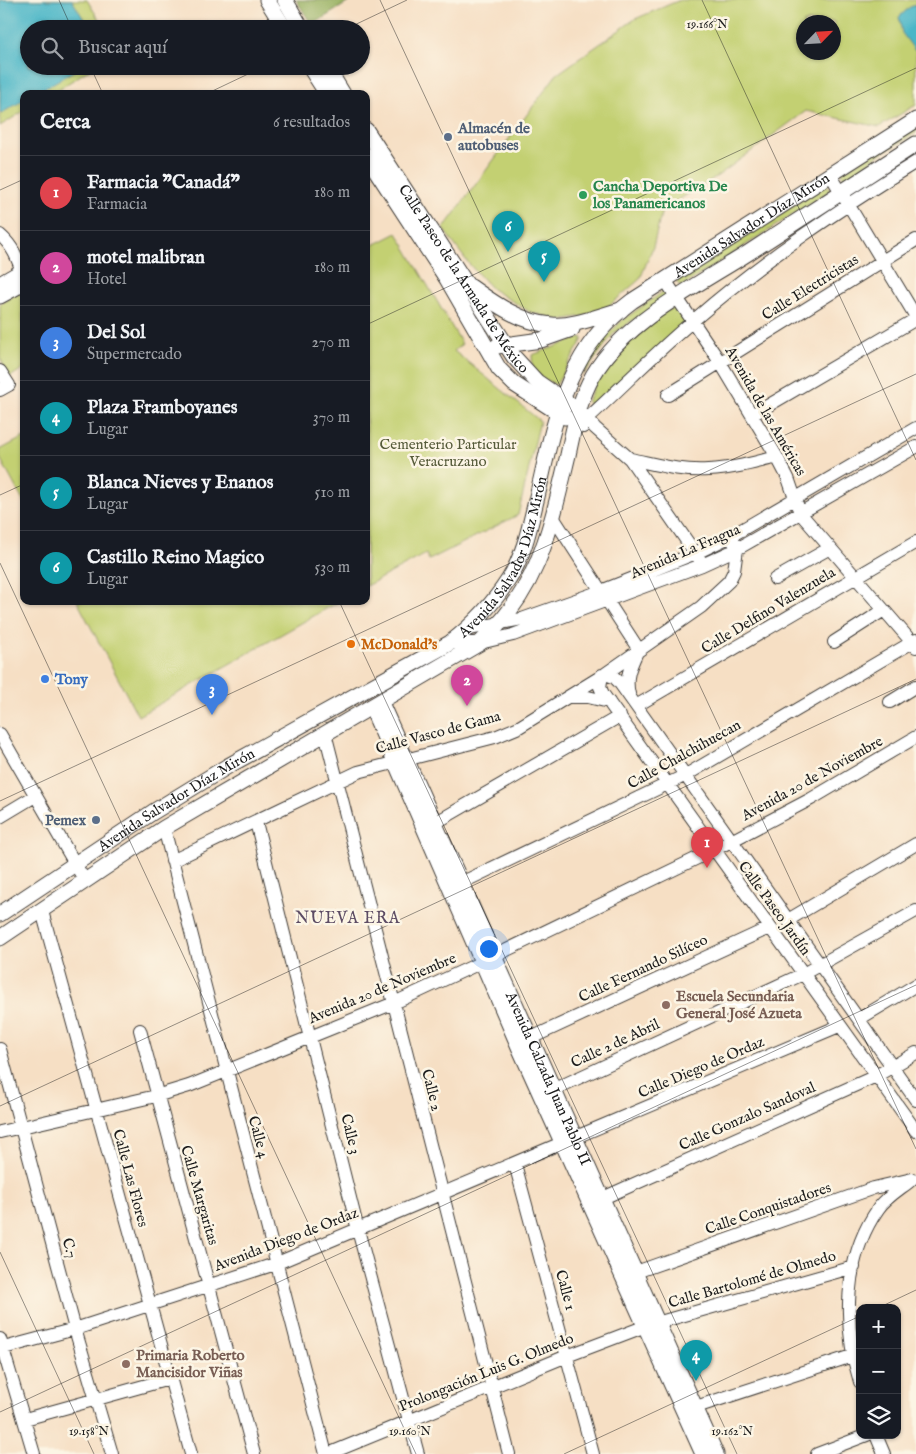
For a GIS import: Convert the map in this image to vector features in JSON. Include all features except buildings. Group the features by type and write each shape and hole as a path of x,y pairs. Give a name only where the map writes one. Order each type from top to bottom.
{"main road":[{"path":"267,0 279,20"},
{"path":"284,0 296,20"},
{"path":"317,75 330,90"},
{"path":"328,75 331,90"},
{"name":"Avenida Salvador Díaz Mirón","path":"1,911 75,866 153,812 228,766 450,643 469,628 510,578 527,540 560,406 577,362 592,340 621,310 665,280 916,120"},
{"name":"Calle Paseo de la Armada de México","path":"370,136 504,344 536,382 560,406"},
{"name":"Avenida Salvador Díaz Mirón","path":"0,938 164,828 480,643 502,624 521,595 538,562 584,421 589,383 614,346 631,330 677,298 845,198 916,144"},
{"name":"Calle Paseo de la Armada de México","path":"370,161 447,279 499,369 514,384 560,406 584,421"},
{"path":"0,284 20,276"},
{"path":"0,296 20,278"},
{"path":"466,283 500,308 553,326 621,310"},
{"path":"488,350 504,344 541,340 589,323 600,315"},
{"name":"Avenida Calzada Juan Pablo II","path":"376,705 652,1324 703,1454"},
{"name":"Avenida Calzada Juan Pablo II","path":"400,760 434,823 461,883 488,959 531,1038 548,1092"},
{"path":"210,801 212,792 230,779 232,774 228,766"},
{"name":"Avenida Calzada Juan Pablo II","path":"596,1201 636,1272 652,1324 696,1407 716,1454"}],"street":[{"name":"Avenida Salvador Díaz Mirón","path":"584,421 693,320 798,238 845,198 916,162"},
{"path":"752,415 916,318 830,174"},
{"path":"0,235 16,253 20,266"},
{"name":"Calle Electricistas","path":"668,395 916,240"},
{"name":"Avenida de las Américas","path":"665,280 693,320 752,415 776,457 795,497 800,513 914,643"},
{"path":"0,370 4,388"},
{"path":"584,421 630,459 696,553 702,565"},
{"name":"Avenida La Fragua","path":"450,643 480,643 512,635 604,596 731,536 916,428"},
{"name":"Avenida La Fragua","path":"469,628 502,624 604,596 702,565 738,550 916,447"},
{"path":"630,459 684,469 707,470 737,467 776,457"},
{"path":"553,517 639,650 628,676 633,701"},
{"path":"731,536 738,550"},
{"name":"Calle Delfino Valenzuela","path":"633,701 916,542"},
{"path":"775,578 830,548"},
{"name":"Calle Vasco de Gama","path":"172,861 358,772 495,737 519,727 603,675 701,607 729,581 734,572 738,550"},
{"path":"834,642 884,610"},
{"name":"Calle Chalchihuecan","path":"461,883 686,775 914,643"},
{"name":"Calle Paseo Jardín","path":"916,1100 633,701 614,677 603,675 600,687 610,702 769,928 916,1131"},
{"path":"890,702 916,686"},
{"path":"565,697 588,697 610,702"},
{"path":"434,823 620,716"},
{"name":"Calle 2","path":"325,733 509,1454"},
{"path":"0,734 85,881"},
{"name":"Avenida 20 de Noviembre","path":"0,1132 95,1108 156,1096 225,1072 394,1003 732,841 811,799 916,737"},
{"path":"0,817 35,796"},
{"name":"Calle 3","path":"256,822 358,1230 418,1454"},
{"name":"Calle 4","path":"164,828 225,1072 327,1454"},
{"path":"788,920 916,844"},
{"name":"Calle Las Flores","path":"42,911 191,1454"},
{"name":"Calle 2 de Abril","path":"548,1092 803,974 916,911"},
{"name":"Calle Fernando Silíceo","path":"531,1038 769,928"},
{"path":"859,1019 916,986"},
{"name":"Calle Diego de Ordaz","path":"569,1141 839,1026"},
{"name":"Calle Margaritas","path":"140,1030 156,1096 254,1454"},
{"name":"C.7","path":"0,1050 75,1329 112,1454"},
{"name":"Calle Gonzalo Sandoval","path":"596,1201 876,1076 916,1053"},
{"name":"Avenida Diego de Ordaz","path":"1,1346 75,1329 276,1264 569,1141"},
{"name":"Calle 1","path":"515,1164 592,1454"},
{"path":"856,1369 852,1356 848,1307 854,1267 864,1236 879,1208 914,1178"},
{"name":"Calle Conquistadores","path":"636,1272 874,1188 914,1178"},
{"name":"Calle Bartolomé de Olmedo","path":"652,1324 854,1267"},
{"name":"Prolongación Luis G. Olmedo","path":"327,1454 491,1386 652,1324"},
{"path":"1,1346 25,1419 34,1454"},
{"path":"696,1407 852,1356"},
{"path":"25,1419 169,1379"},
{"path":"817,1454 856,1439"},
{"path":"878,1439 884,1454"}],"green space":[{"path":"0,0 87,0 99,20 20,20 20,75 81,75 57,90 20,90 20,114 0,126"},
{"path":"296,0 352,0 320,20 309,20"},
{"path":"680,0 916,0 916,105 879,127 806,111 719,175 662,210 653,247 640,279 601,313 560,320 530,312 492,289 469,264 443,229 556,75 635,19"},
{"path":"916,125 916,133 877,156 845,179 841,173"},
{"path":"826,184 831,190 681,287 676,281"},
{"name":"Cementerio Particular Veracruzano","path":"397,233 462,344 454,351 540,421 518,515 429,560 426,554 370,584 370,247"},
{"path":"20,291 20,371 10,377 0,358 0,304"},
{"path":"664,291 667,297 614,333 583,375 593,348 624,319"},
{"path":"678,306 688,320 597,407 587,402 603,365 662,312"},
{"path":"582,337 583,339 556,385 533,373 532,355"},
{"path":"20,439 20,496 0,458 0,450"},
{"path":"79,605 333,605 138,716"}],"water":[{"path":"0,0 72,0 84,20 20,20 20,75 67,75 42,90 20,90 20,102 0,114"},
{"path":"916,5 916,52 902,33 899,17 910,7"}],"place":[{"name":"Almacén de autobuses","path":"448,137"},
{"name":"Cancha Deportiva De los Panamericanos","path":"583,195"},
{"name":"Castillo Reino Magico","path":"508,252"},
{"name":"Blanca Nieves y Enanos","path":"544,282"},
{"name":"McDonald's","path":"351,644"},
{"name":"Tony","path":"45,679"},
{"name":"motel malibran","path":"467,706"},
{"name":"Del Sol","path":"212,715"},
{"name":"Pemex","path":"96,820"},
{"name":"Farmacia \"Canadá\"","path":"707,868"},
{"name":"Escuela Secundaria General José Azueta","path":"666,1005"},
{"name":"Primaria Roberto Mancisidor Viñas","path":"126,1364"},
{"name":"Plaza Framboyanes","path":"696,1381"}],"district":[{"name":"NUEVA ERA","path":"348,917"}]}
